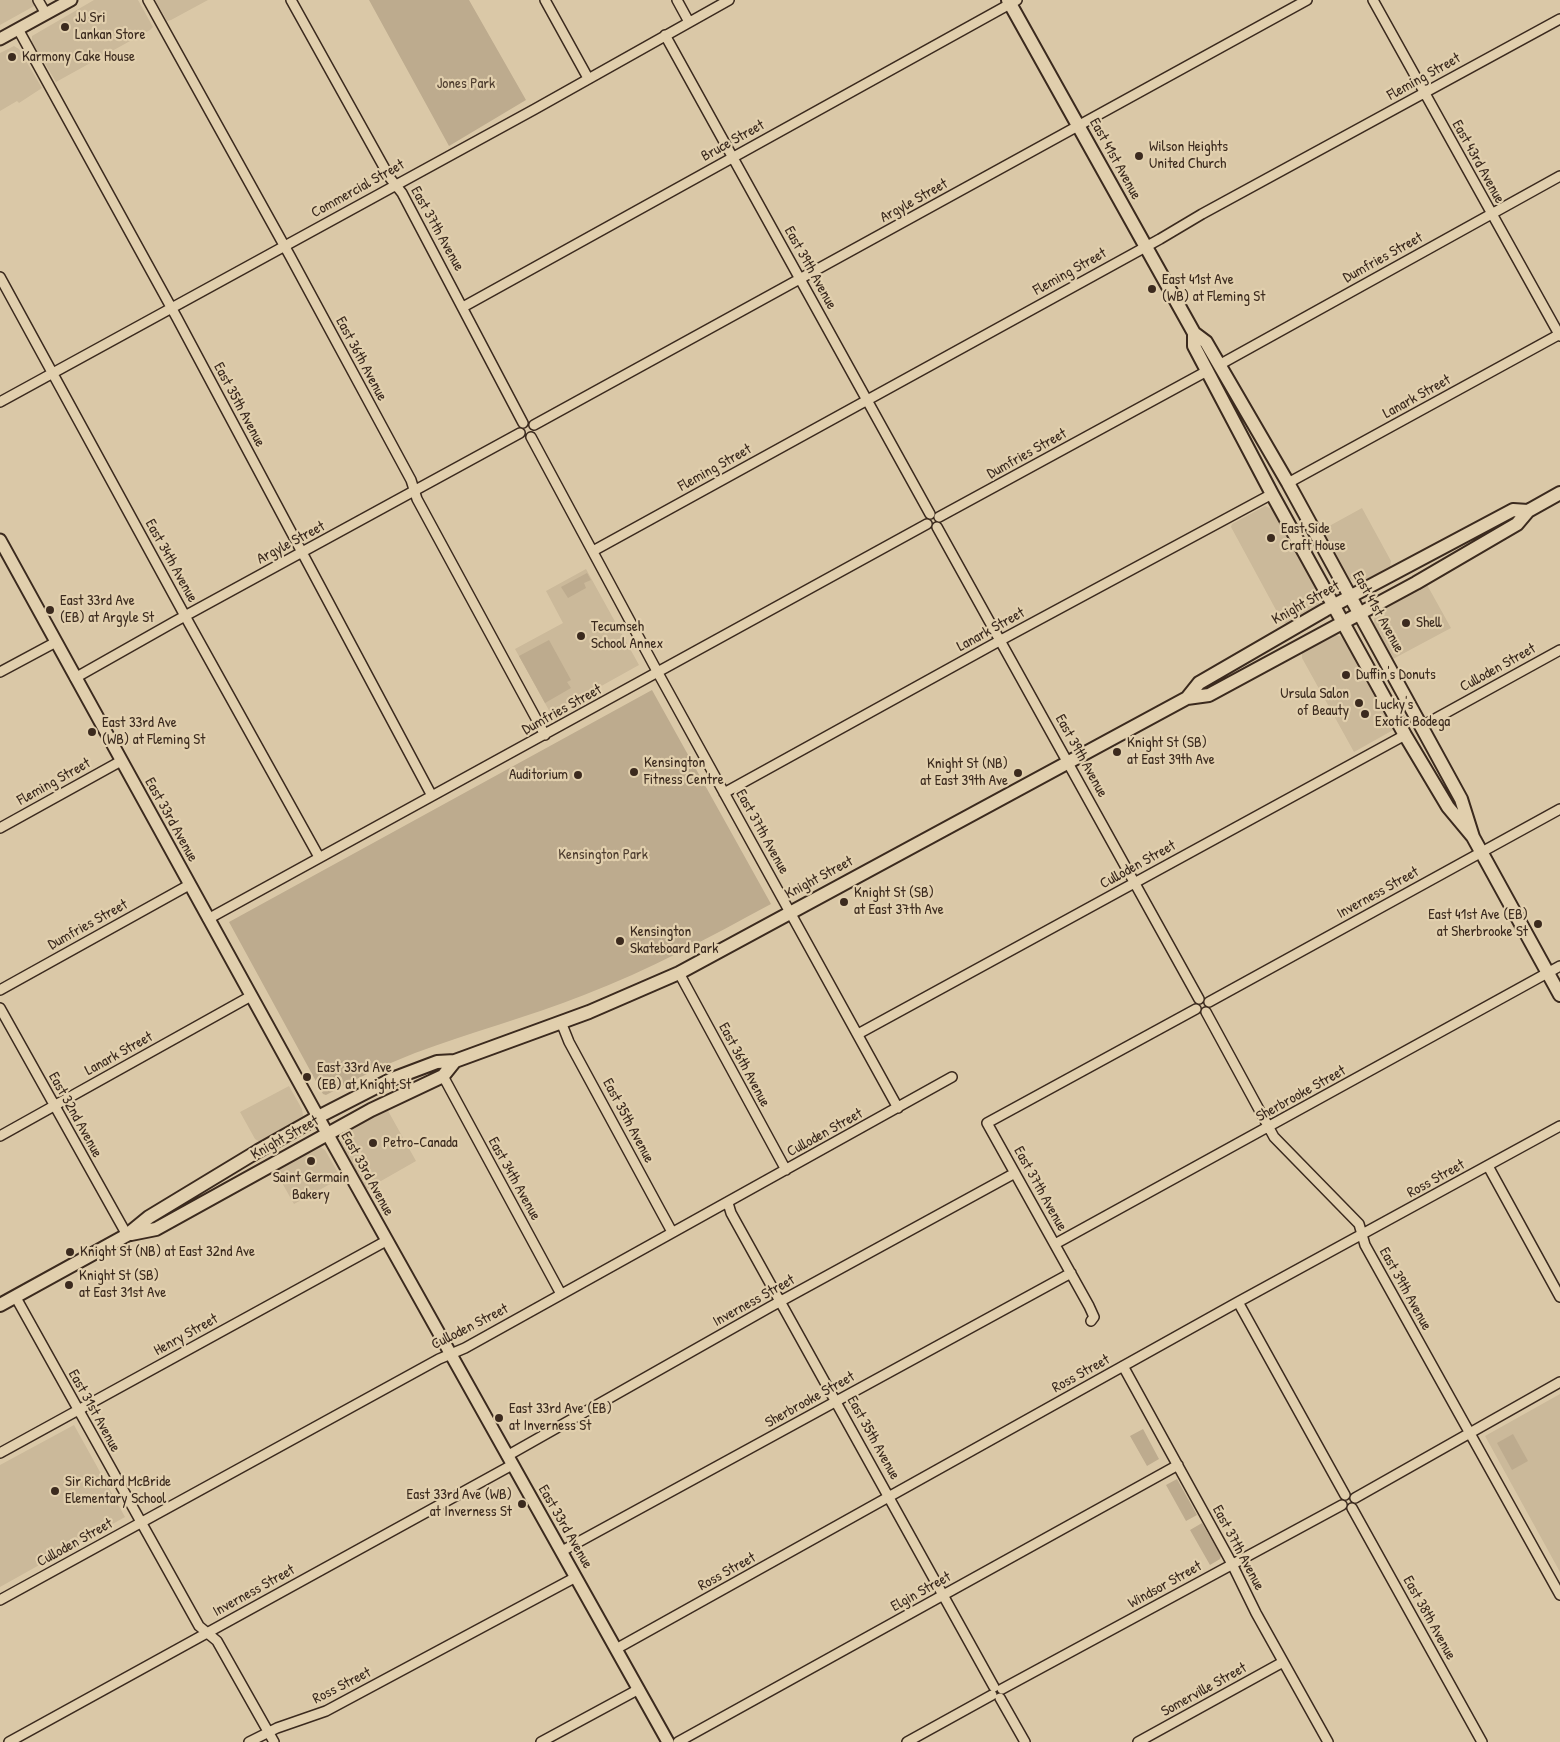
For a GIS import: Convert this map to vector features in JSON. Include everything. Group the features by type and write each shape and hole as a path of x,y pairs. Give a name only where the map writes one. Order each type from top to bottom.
{"main road":[{"name":"East 41st Avenue","path":"1012,1 1078,126 1194,333 1206,342 1288,483 1360,613 1461,799 1473,837 1560,996"},
{"name":"East 41st Avenue","path":"1194,333 1194,346 1272,494 1405,734 1448,807 1473,837"},
{"name":"Knight Street","path":"0,1305 127,1235 157,1212 318,1117 392,1079 437,1062 454,1061 561,1022 679,973 1187,698 1209,695 1416,583 1517,524 1528,511 1560,493"},
{"name":"Knight Street","path":"1187,698 1199,683 1350,596 1513,510 1528,511"},
{"name":"Knight Street","path":"127,1235 156,1229 371,1110 443,1076 454,1061"}],"street":[{"path":"38,0 46,14"},
{"path":"0,39 71,0"},
{"name":"East 36th Avenue","path":"148,0 411,480 417,499 545,735"},
{"name":"East 37th Avenue","path":"292,0 390,178 402,192 523,423"},
{"path":"546,0 588,78"},
{"path":"677,0 689,22"},
{"name":"Commercial Street","path":"0,402 729,0"},
{"name":"Argyle Street","path":"534,426 1307,0"},
{"name":"East 43rd Avenue","path":"1373,0 1560,335"},
{"name":"Bruce Street","path":"463,306 1012,1"},
{"name":"Fleming Street","path":"593,550 1560,18"},
{"name":"East 35th Avenue","path":"18,29 171,307 432,796"},
{"name":"East 39th Avenue","path":"664,36 867,400 936,519 1135,883 1204,1001"},
{"name":"Dumfries Street","path":"1219,364 1560,176"},
{"name":"East 34th Avenue","path":"0,277 319,857"},
{"name":"Lanark Street","path":"1288,483 1560,335"},
{"name":"Dumfries Street","path":"208,919 927,524 926,520 936,519 1207,371"},
{"path":"530,422 534,426 534,433 531,437 523,437 520,433 520,426 523,423 530,422"},
{"name":"Argyle Street","path":"75,678 520,433"},
{"name":"East 37th Avenue","path":"531,437 658,673 898,1108"},
{"name":"Lanark Street","path":"724,793 1001,640 1272,494"},
{"name":"East 33rd Avenue","path":"0,540 386,1241 668,1742"},
{"path":"0,672 56,642"},
{"name":"Culloden Street","path":"1422,726 1560,650"},
{"name":"Culloden Street","path":"858,1034 1405,734"},
{"name":"Fleming Street","path":"0,828 121,761"},
{"name":"Inverness Street","path":"1204,1001 1560,809"},
{"name":"Dumfries Street","path":"0,990 189,885"},
{"name":"Sherbrooke Street","path":"1055,1244 1560,966"},
{"name":"East 36th Avenue","path":"679,973 786,1170"},
{"name":"Lanark Street","path":"0,1136 251,996"},
{"path":"1204,1001 1210,1008 1206,1012 1201,1013 1196,1009 1196,1004 1204,1001"},
{"name":"East 32nd Avenue","path":"0,1008 127,1235"},
{"name":"East 37th Avenue","path":"1091,1321 1094,1317 1071,1272 987,1123 1196,1009"},
{"name":"East 39th Avenue","path":"1206,1012 1274,1137 1359,1224 1365,1245 1560,1596"},
{"name":"East 35th Avenue","path":"561,1022 569,1042 672,1232"},
{"name":"East 34th Avenue","path":"443,1076 561,1294"},
{"name":"Culloden Street","path":"0,1600 439,1359 465,1348 952,1078"},
{"name":"Ross Street","path":"616,1649 1238,1302 1560,1126"},
{"path":"1488,1166 1560,1297"},
{"name":"Inverness Street","path":"10,1742 208,1633 781,1302 1015,1173"},
{"name":"East 35th Avenue","path":"728,1203 731,1213 1025,1742"},
{"name":"Henry Street","path":"0,1453 386,1241"},
{"name":"Sherbrooke Street","path":"562,1551 1071,1272"},
{"name":"East 31st Avenue","path":"15,1296 199,1626 218,1641 274,1742"},
{"path":"1238,1302 1345,1495"},
{"name":"East 37th Avenue","path":"1123,1366 1328,1742"},
{"path":"1355,1498 1560,1382"},
{"name":"Elgin Street","path":"678,1742 1178,1465"},
{"path":"1345,1495 1349,1494 1355,1498"},
{"path":"1345,1495 1342,1498 1342,1505 1348,1509 1355,1505 1355,1498"},
{"name":"Windsor Street","path":"907,1742 1342,1505"},
{"name":"East 38th Avenue","path":"1352,1508 1482,1742"},
{"name":"Ross Street","path":"249,1742 268,1732 326,1711 576,1577"},
{"name":"Somerville Street","path":"1138,1742 1283,1662"},
{"path":"541,1742 638,1689"}],"shaded area":[{"path":"0,0 45,0 0,25"},
{"path":"94,0 138,0 153,27 56,82 32,42 32,36"},
{"path":"155,0 208,0 167,21"},
{"path":"14,46 19,49 42,88 19,103 17,101 0,111 0,53"},
{"path":"1265,506 1272,509 1321,598 1318,606 1287,624 1282,621 1231,527 1232,524"},
{"path":"1362,508 1391,561 1390,567 1361,583 1357,583 1348,578 1322,530"},
{"name":"Tecumseh School Annex","path":"586,569 639,665 551,714 515,649 563,623 546,591"},
{"path":"1426,583 1451,628 1393,659 1374,624 1374,615"},
{"path":"1335,635 1340,636 1345,641 1395,729 1354,752 1302,658 1302,653"},
{"path":"289,1086 302,1109 303,1116 260,1142 255,1139 240,1112"},
{"path":"387,1109 416,1161 367,1189 341,1144 340,1136 343,1132"},
{"path":"319,1146 325,1150 341,1178 294,1204 277,1174 277,1169"},
{"path":"1560,1394 1560,1572 1485,1436"},
{"name":"Sir Richard McBride Elementary School","path":"74,1425 125,1517 0,1587 0,1465"}],"green space":[{"name":"Jones Park","path":"369,0 469,0 526,100 449,146"},
{"path":"587,573 591,580 584,583 586,588 568,598 561,587"},
{"path":"549,640 571,680 567,682 571,688 545,703 519,656"},
{"name":"Kensington Park","path":"652,690 771,904 632,975 584,995 415,1053 369,1073 326,1095 323,1094 229,922"},
{"path":"1143,1429 1159,1459 1147,1466 1130,1436"},
{"path":"1513,1434 1528,1461 1512,1470 1497,1443"},
{"path":"1177,1479 1197,1515 1186,1521 1166,1485"},
{"path":"1202,1523 1221,1556 1220,1559 1210,1565 1190,1530"}],"place":[{"name":"JJ Sri Lankan Store","path":"65,27"},
{"name":"Karmony Cake House","path":"12,57"},
{"name":"Wilson Heights United Church","path":"1139,156"},
{"name":"East 41st Ave (WB) at Fleming St","path":"1152,289"},
{"name":"East Side Craft House","path":"1271,538"},
{"name":"East 33rd Ave (EB) at Argyle St","path":"50,610"},
{"name":"Shell","path":"1406,623"},
{"name":"Tecumseh School Annex","path":"581,636"},
{"name":"Duffin's Donuts","path":"1346,675"},
{"name":"Ursula Salon of Beauty","path":"1359,703"},
{"name":"Lucky's Exotic Bodega","path":"1365,714"},
{"name":"East 33rd Ave (WB) at Fleming St","path":"92,732"},
{"name":"Knight St (SB) at East 39th Ave","path":"1117,752"},
{"name":"Kensington Fitness Centre","path":"634,772"},
{"name":"Knight St (NB) at East 39th Ave","path":"1018,773"},
{"name":"Auditorium","path":"578,775"},
{"name":"Knight St (SB) at East 37th Ave","path":"844,902"},
{"name":"East 41st Ave (EB) at Sherbrooke St","path":"1538,924"},
{"name":"Kensington Skateboard Park","path":"620,941"},
{"name":"East 33rd Ave (EB) at Knight St","path":"307,1077"},
{"name":"Petro-Canada","path":"373,1143"},
{"name":"Saint Germain Bakery","path":"311,1161"},
{"name":"Knight St (NB) at East 32nd Ave","path":"70,1252"},
{"name":"Knight St (SB) at East 31st Ave","path":"69,1285"},
{"name":"East 33rd Ave (EB) at Inverness St","path":"499,1418"},
{"name":"Sir Richard McBride Elementary School","path":"55,1491"},
{"name":"East 33rd Ave (WB) at Inverness St","path":"522,1504"}]}
